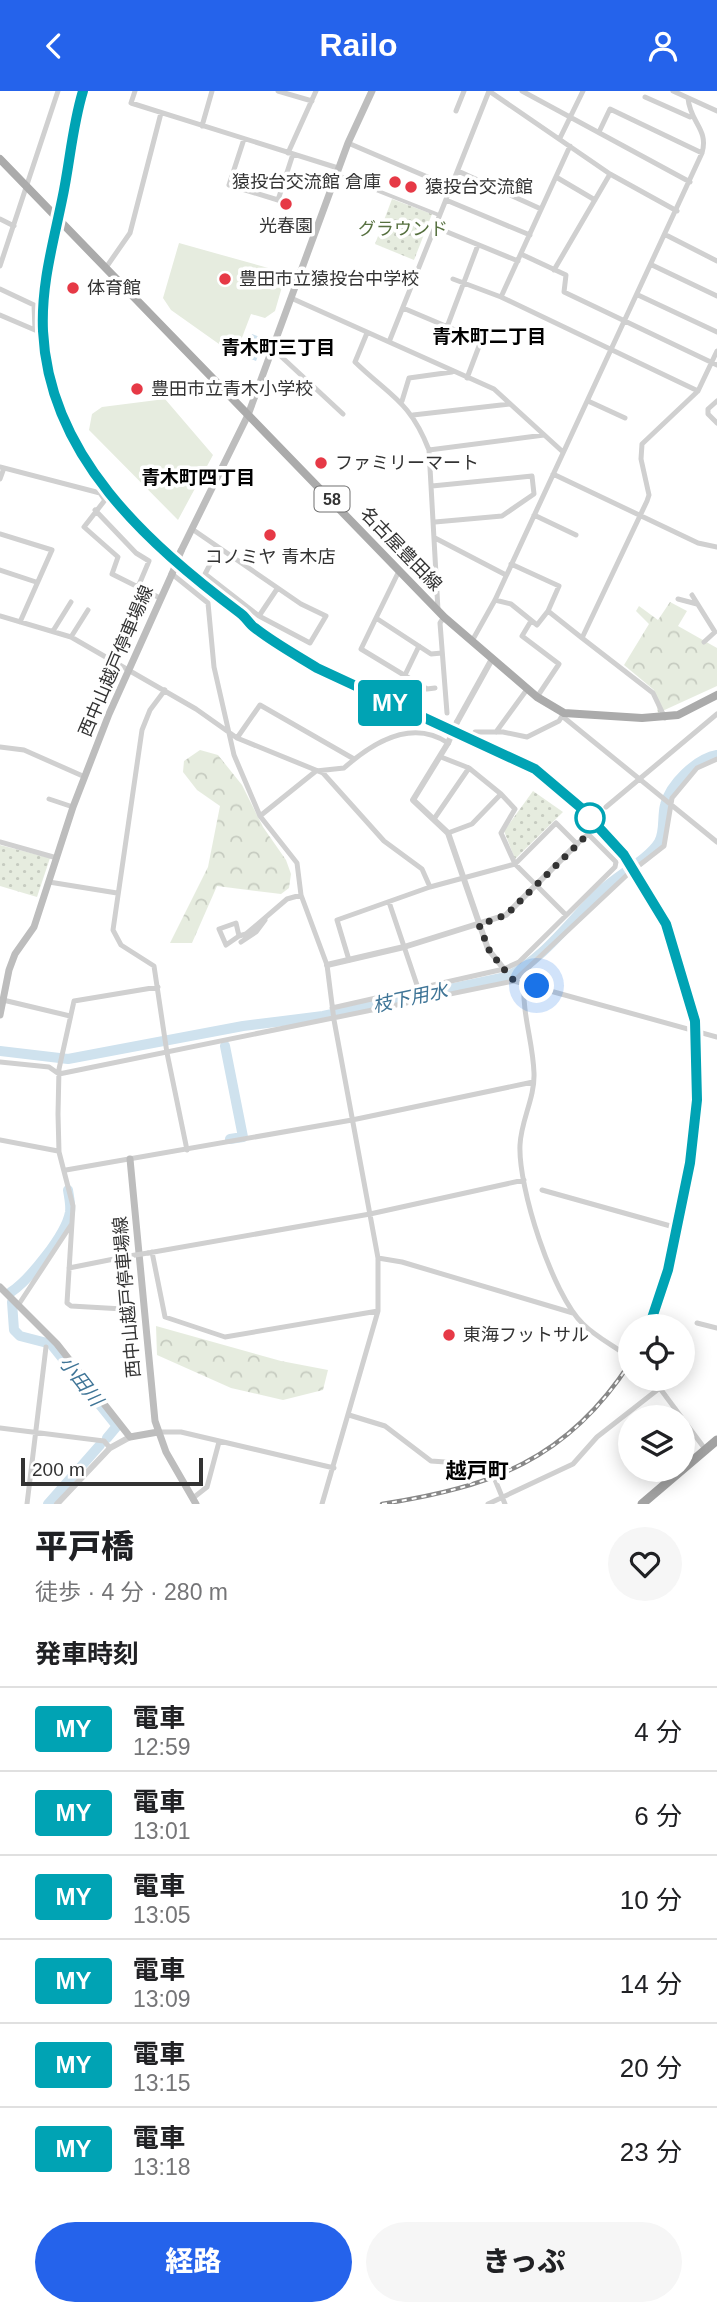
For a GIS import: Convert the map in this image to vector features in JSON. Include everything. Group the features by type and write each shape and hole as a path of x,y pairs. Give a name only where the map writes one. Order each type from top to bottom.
{"highway":[{"path":"642,1504 717,1440"}],"main road":[{"name":"西中山越戸停車場線","path":"0,1015 9,970 15,954 34,927 73,807 127,669 248,415 348,143 372,91"},
{"name":"名古屋豊田線","path":"0,159 399,571 441,613 537,697 563,715 665,718 717,695"},
{"name":"西中山越戸停車場線","path":"130,1159 150,1386 158,1432 195,1501"},
{"path":"0,1287 76,1367 130,1437 158,1432"}],"street":[{"path":"0,266 58,91"},
{"path":"135,91 131,103 291,154 439,215"},
{"path":"202,126 212,91"},
{"path":"278,91 312,101"},
{"path":"244,139 229,185 278,200 291,154 316,91"},
{"path":"456,111 464,91"},
{"path":"389,342 489,91 610,174 677,211"},
{"path":"522,91 690,182"},
{"path":"560,138 583,91"},
{"path":"673,91 717,111"},
{"path":"645,97 692,118"},
{"path":"472,641 495,600 702,153 702,131 692,118 688,98"},
{"path":"599,132 610,109 702,153"},
{"path":"105,268 130,233 161,113"},
{"path":"348,143 451,187"},
{"path":"501,297 523,255 570,146"},
{"path":"458,171 541,209"},
{"path":"554,270 610,174"},
{"path":"556,177 595,200"},
{"path":"446,200 530,235"},
{"path":"0,219 14,226"},
{"path":"435,227 518,261"},
{"path":"666,235 717,261"},
{"path":"447,327 478,245"},
{"path":"523,255 566,275 564,292 714,364"},
{"path":"652,265 717,296"},
{"path":"453,279 501,297 698,391"},
{"path":"0,289 34,305 35,330 0,315"},
{"path":"638,295 717,331"},
{"path":"291,298 494,389 563,452"},
{"path":"403,308 481,341 467,378"},
{"path":"367,333 355,362 380,387 402,401 413,415 429,450 447,713"},
{"path":"272,348 343,414"},
{"path":"582,638 649,495 641,459 642,444 698,391 714,364 717,351"},
{"path":"402,401 409,378 452,372"},
{"path":"588,401 625,418"},
{"path":"716,403 708,414 717,423"},
{"path":"413,415 510,404"},
{"path":"429,450 545,435"},
{"path":"0,478 2,467 100,493 105,500 84,527 118,557 112,574 160,598"},
{"path":"553,474 698,543 717,547"},
{"path":"432,486 532,476 534,494 541,499"},
{"path":"435,522 502,516 534,494"},
{"path":"95,510 136,553 149,561 138,587"},
{"path":"534,515 576,535"},
{"path":"192,529 277,589 326,616 310,643 259,617 205,574 204,570 218,549"},
{"path":"0,534 52,550 20,622"},
{"path":"435,538 506,575"},
{"path":"495,600 511,604 537,625 548,611 559,586 511,564"},
{"path":"0,570 36,582"},
{"path":"399,571 361,649 427,689 435,688"},
{"path":"172,574 208,603 214,667 234,755 260,816 296,863 301,895 327,965 332,1008 378,1258 378,1311 322,1504"},
{"path":"259,617 277,589"},
{"path":"692,596 716,632 704,642"},
{"path":"678,599 697,604"},
{"path":"53,631 71,602"},
{"path":"71,637 88,610"},
{"path":"548,611 653,693 665,718"},
{"path":"0,616 71,637 165,690 237,738 323,773 384,841 422,869 430,887"},
{"path":"376,618 431,654 442,653"},
{"path":"531,621 522,636 559,664 537,697"},
{"path":"405,675 419,646"},
{"path":"492,659 441,757 413,798 448,833 488,949 513,980"},
{"path":"496,732 528,688"},
{"path":"165,690 150,710 142,730 113,930 121,945 154,966 187,1150"},
{"path":"237,738 260,705 354,759"},
{"path":"606,807 717,714"},
{"path":"475,732 527,737 559,721 563,715 638,780 717,842"},
{"path":"260,816 316,771 344,768 371,745 409,733 436,735 448,743"},
{"path":"0,747 24,750 85,777"},
{"path":"441,757 469,768 515,809 501,833 515,864 565,915"},
{"path":"513,980 628,874 664,846 667,838 667,802 697,768 717,759"},
{"path":"434,820 469,768"},
{"path":"448,833 472,824 500,794"},
{"path":"49,799 73,807"},
{"path":"349,960 336,921 430,887 515,864 556,823 577,844"},
{"path":"327,965 404,947 506,915 588,834 616,866 519,962 504,969 332,1008"},
{"path":"0,842 57,858"},
{"path":"49,882 117,894"},
{"path":"240,939 236,923 219,929 226,945 240,939 265,920 287,898 301,895"},
{"path":"389,902 418,988"},
{"path":"0,1062 49,1067 59,1074 513,980 717,1037"},
{"path":"524,983 523,1002 535,1074 520,1145 524,1180 537,1234 573,1313 599,1338 618,1350"},
{"path":"115,1259 123,1309 71,1306 67,1303 73,1206 66,1170 59,1152 59,1074 74,1002 158,987"},
{"path":"2,1000 70,1016"},
{"path":"66,1170 352,1120 533,1081"},
{"path":"0,1140 54,1148 59,1152"},
{"path":"69,1268 370,1214 524,1180"},
{"path":"542,1190 674,1227 664,1273 649,1314"},
{"path":"19,1304 71,1225"},
{"path":"150,1253 165,1317 219,1336 378,1311"},
{"path":"378,1258 573,1313"},
{"path":"697,1323 717,1328"},
{"path":"27,1504 46,1347"},
{"path":"488,1504 504,1501 573,1464 597,1437 656,1391"},
{"path":"664,1391 706,1451"},
{"path":"349,1415 385,1426 431,1461 489,1465 504,1501"},
{"path":"0,1428 104,1441 110,1448"},
{"path":"158,1432 181,1432 334,1468"},
{"path":"57,1504 110,1448 130,1437"},
{"path":"195,1501 207,1487 219,1442"}],"green space":[{"name":"グラウンド","path":"392,199 432,214 414,260 375,244"},
{"path":"179,243 286,273 275,311 265,318 251,314 238,348 226,349 171,310 163,298"},
{"path":"165,399 213,455 178,520 89,430 92,414 102,407"},
{"path":"670,602 687,611 678,626 717,648 717,686 658,713 654,690 624,665 649,624 636,611 639,606 658,620"},
{"path":"200,750 218,755 242,785 263,827 286,860 291,874 289,888 281,894 217,886 192,943 170,943 208,867 220,806 197,790 183,772 184,761"},
{"path":"533,791 563,812 515,859 504,831"},
{"path":"0,845 50,858 37,897 0,886"},
{"path":"156,1326 281,1361 328,1370 323,1390 283,1400 231,1388 157,1355"}],"water":[{"path":"252,334 265,339 256,361 244,356"}],"waterway":[{"name":"枝下用水","path":"0,1051 68,1059 243,1026 323,1016 506,977 533,960 601,891 654,848 661,838 665,805 672,789 693,767 717,755"},
{"name":"小田川","path":"225,1046 243,1137 230,1139"},
{"name":"小田川","path":"11,1292 37,1267 62,1233 70,1212 68,1190"},
{"name":"小田川","path":"12,1302 14,1330 20,1336 51,1344 117,1426 107,1438"},
{"name":"小田川","path":"48,1504 100,1445"}],"railway":[{"path":"83,91 48,265 43,297 43,331 50,376 64,418 84,457 109,493 138,526 171,557 270,639 317,668 535,770 580,807 624,855 666,924 695,1021 697,1100 690,1163 668,1270 653,1314"},
{"path":"382,1504 458,1488 523,1463 553,1446 580,1424 618,1380"}],"train":[{"name":"MY","path":"83,91 73,124 67,176 44,282 43,334 48,369 60,410 71,437 95,478 121,508 188,572 252,626 284,648 317,668 535,769 580,807 624,855 666,924 695,1021 697,1100 690,1163 668,1270 655,1314"}],"place":[{"name":"猿投台交流館 倉庫","path":"395,182"},
{"name":"猿投台交流館","path":"411,187"},
{"name":"光春園","path":"286,204"},
{"name":"豊田市立猿投台中学校","path":"225,279"},
{"name":"体育館","path":"73,288"},
{"name":"豊田市立青木小学校","path":"137,389"},
{"name":"ファミリーマート","path":"321,463"},
{"name":"コノミヤ 青木店","path":"270,535"},
{"name":"東海フットサル","path":"449,1335"}],"district":[{"name":"青木町二丁目","path":"489,336"},
{"name":"青木町三丁目","path":"278,347"},
{"name":"青木町四丁目","path":"198,477"},
{"name":"越戸町","path":"477,1470"}],"route":[{"path":"537,986 512,979 488,949 479,925 506,915 588,834 590,818"}]}
